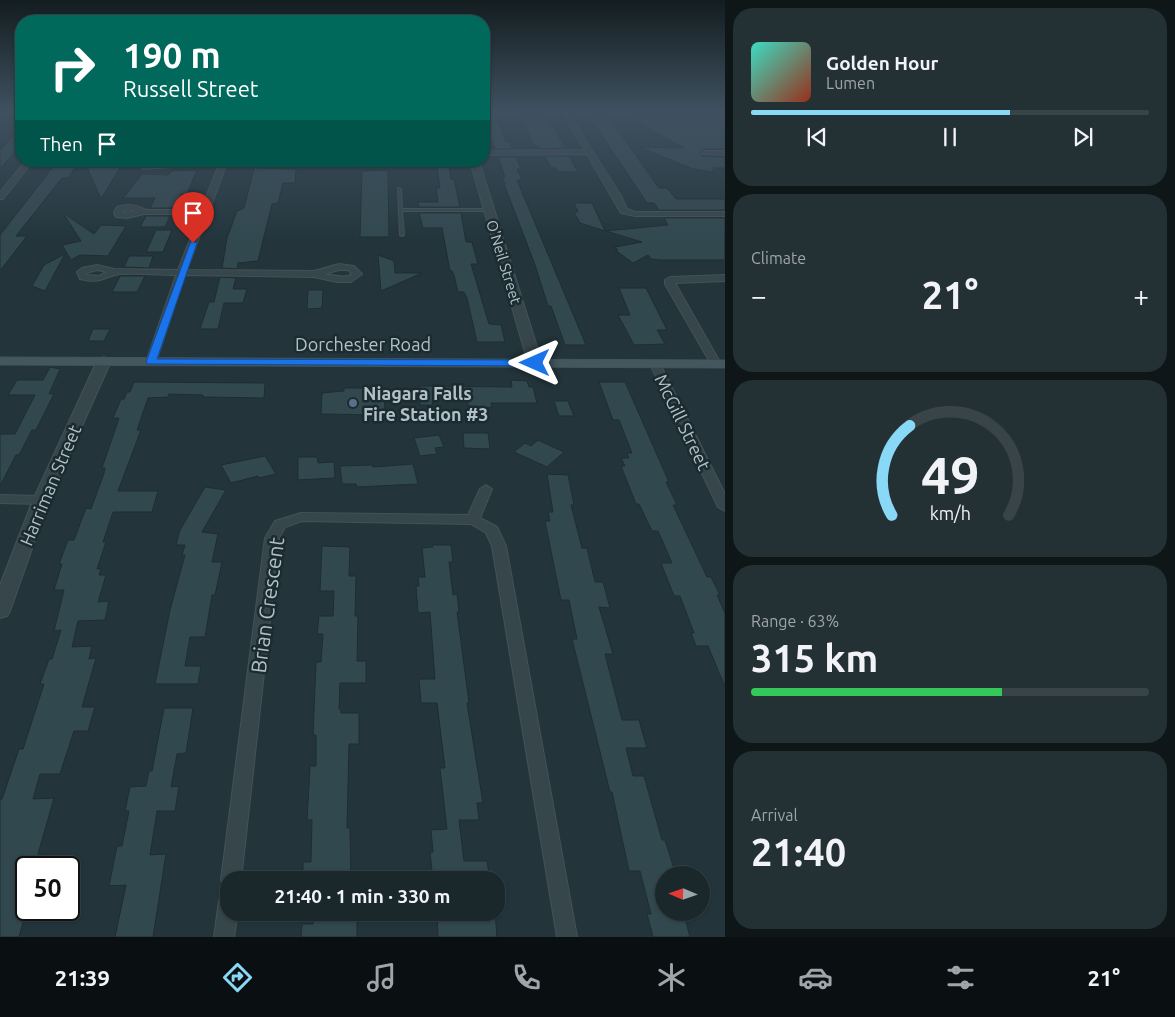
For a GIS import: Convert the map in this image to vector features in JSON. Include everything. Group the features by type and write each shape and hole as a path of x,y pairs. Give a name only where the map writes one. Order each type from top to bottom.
{"main road":[{"name":"Dorchester Road","path":"0,361 721,364"}],"street":[{"path":"591,155 617,196 624,211 643,215 725,214"},
{"path":"0,197 25,167"},
{"path":"151,362 181,273 222,167"},
{"name":"O'Neil Street","path":"475,167 535,363"},
{"path":"144,212 205,212"},
{"path":"113,272 314,274"},
{"path":"721,364 670,284 670,280 725,278"},
{"name":"Harriman Street","path":"0,611 41,500 104,361"},
{"name":"McGill Street","path":"655,364 724,502"},
{"path":"486,489 474,520 492,530 499,546 567,937"},
{"path":"0,500 41,500"},
{"name":"Brian Crescent","path":"232,871 272,538 280,524 301,518 474,520"},
{"path":"224,937 226,921"}],"lane":[{"path":"399,189 402,210 402,236"},
{"path":"402,210 488,210"}],"building":[{"path":"0,155 12,155 0,169"},
{"path":"615,155 635,155 659,188 667,188 676,199 725,199 725,210 659,210 654,203 647,203"},
{"path":"658,155 725,157 725,168 714,168 712,172 693,169"},
{"path":"545,156 569,156 578,172 558,172 556,168 551,168"},
{"path":"498,157 516,157 521,169 517,169 522,180 517,180 586,345 565,345 551,306 548,306 535,265 504,184 502,177 505,177"},
{"path":"53,167 75,167 68,178 62,178 16,236 27,236 0,271 0,235"},
{"path":"87,167 120,167 101,199"},
{"path":"437,167 449,167 451,179 454,179 460,207 419,207 418,202 438,202 436,188 440,188"},
{"path":"254,168 296,169 295,183 283,183 278,203 272,204 258,261 238,263 237,269 222,268 227,238 237,211 244,208"},
{"path":"197,170 187,194 181,194 173,208 150,208 155,198 123,198 142,174 168,175 171,171"},
{"path":"388,170 389,237 360,237 362,171"},
{"path":"574,203 592,203 605,231 580,223 574,212 578,212"},
{"path":"63,213 94,234 101,225 126,226 108,256 80,255 71,260 62,245 81,241"},
{"path":"419,213 461,213 466,242 472,242 478,264 471,264 489,324 501,325 505,342 477,342 467,298 464,292 458,292 454,275 450,271 442,228 423,228"},
{"path":"146,216 170,216 165,227 140,227"},
{"path":"664,218 725,218 725,260 660,260 651,259 648,255 633,263 615,250 618,250 615,247 642,242 606,231 668,225"},
{"path":"156,230 172,230 163,252 146,252"},
{"path":"65,254 45,291 32,286 44,265"},
{"path":"378,255 394,261 395,273 422,273 381,291"},
{"path":"129,256 153,256 149,268 124,267"},
{"path":"120,276 145,276 137,292 112,292"},
{"path":"220,277 236,278 233,289 247,289 243,303 224,303 218,329 200,329 209,302 214,302"},
{"path":"619,288 646,288 667,330 657,330 665,344 634,345 618,315 630,315"},
{"path":"308,290 323,290 322,308 307,309"},
{"path":"93,329 110,329 104,341 88,341"},
{"path":"50,367 60,369 49,394 54,394 36,430 32,430 0,486 0,434 15,434 35,395 8,395 17,380 43,380"},
{"path":"511,380 527,381 529,387 533,387 537,403 491,403 492,407 471,409 465,398 438,398 438,401 432,401 433,405 420,405 420,401 414,401 413,390 420,390 420,386 512,387"},
{"path":"134,382 265,383 264,398 203,397 203,395 169,394 168,397 148,398 137,430 141,430 118,491 158,491 152,512 113,512 103,542 106,542 97,569 101,569 99,575 106,575 98,602 109,601 105,620 78,621 72,647 92,646 89,659 96,658 82,707 95,707 88,731 74,731 60,774 40,774 33,799 54,798 38,854 41,854 40,856 15,856 15,921 23,921 19,937 0,937 0,799 2,799 19,749 23,749 44,684 40,684 49,659 52,659 61,630 54,631 64,590 54,590 62,564 59,564 68,540 74,540 86,508 91,509 104,473 105,468 102,468 119,418 113,418 121,399 124,399 127,392 130,392"},
{"path":"599,382 625,382 669,482 666,482 677,505 673,505 707,577 711,577 720,595 717,595 725,613 725,687 708,646 696,646 691,633 694,633 680,596 674,596 661,563 672,563 658,531 652,531 639,504 636,504 621,466 625,466 621,458 629,458 627,453 632,453 619,420 613,420"},
{"name":"Niagara Falls Fire Station #3","path":"344,388 384,388 385,415 321,414 322,393 344,391"},
{"path":"554,401 568,401 574,416 559,416"},
{"path":"463,433 488,433 490,449 464,448"},
{"path":"439,435 444,447 435,448 437,454 420,456 414,438"},
{"path":"538,440 564,452 547,467 514,452 525,443 531,446"},
{"path":"265,456 276,474 259,478 258,476 231,483 221,465"},
{"path":"298,457 317,457 318,463 334,462 335,478 298,480"},
{"path":"413,464 418,484 357,487 356,484 342,484 340,466 373,465 373,467"},
{"path":"547,474 568,475 574,505 571,505 582,548 587,548 595,582 603,582 610,608 599,607 613,654 605,654 622,720 639,720 647,748 626,748 633,776 644,776 662,840 665,840 673,866 655,866 655,921 686,921 690,937 653,937 647,914 651,914 640,871 629,871 612,792 610,792 572,639 577,639 569,600 561,600 545,521 550,521 548,512 553,512"},
{"path":"205,487 226,490 202,532 218,534 212,562 222,562 215,595 212,595 205,637 190,637 185,666 201,666 198,684 155,684 170,610 185,555 182,555 185,545 176,545 180,530"},
{"path":"432,545 451,545 453,562 449,562 453,595 457,594 459,612 457,612 469,703 467,703 483,803 477,803 479,820 459,820 464,861 487,861 489,871 432,871 430,852 433,852 431,830 447,829 440,768 445,768 437,703 421,703 419,679 435,679 430,612 418,613 416,586 419,586 418,577 425,577 422,548 433,547"},
{"path":"322,546 350,547 349,576 356,576 355,616 358,616 357,661 366,661 366,683 340,683 339,709 341,709 341,713 359,713 359,744 349,744 347,828 350,828 351,871 303,871 303,862 311,862 312,820 307,820 310,766 316,766 316,735 313,735 316,662 321,662 323,634 317,634 319,616 333,616 334,591 320,591"},
{"path":"164,708 193,708 186,753 177,754 171,787 179,786 175,811 157,811 150,855 166,854 153,937 115,937 126,885 109,886 117,846 122,846 129,811 125,811 130,787 146,786 149,771 152,771"},
{"path":"313,921 357,921 357,937 301,937 302,924 313,924"},
{"path":"437,921 496,921 497,937 438,937"}],"place":[{"name":"Niagara Falls Fire Station #3","path":"353,403"}],"route":[{"path":"193,243 151,362 535,363"}]}
